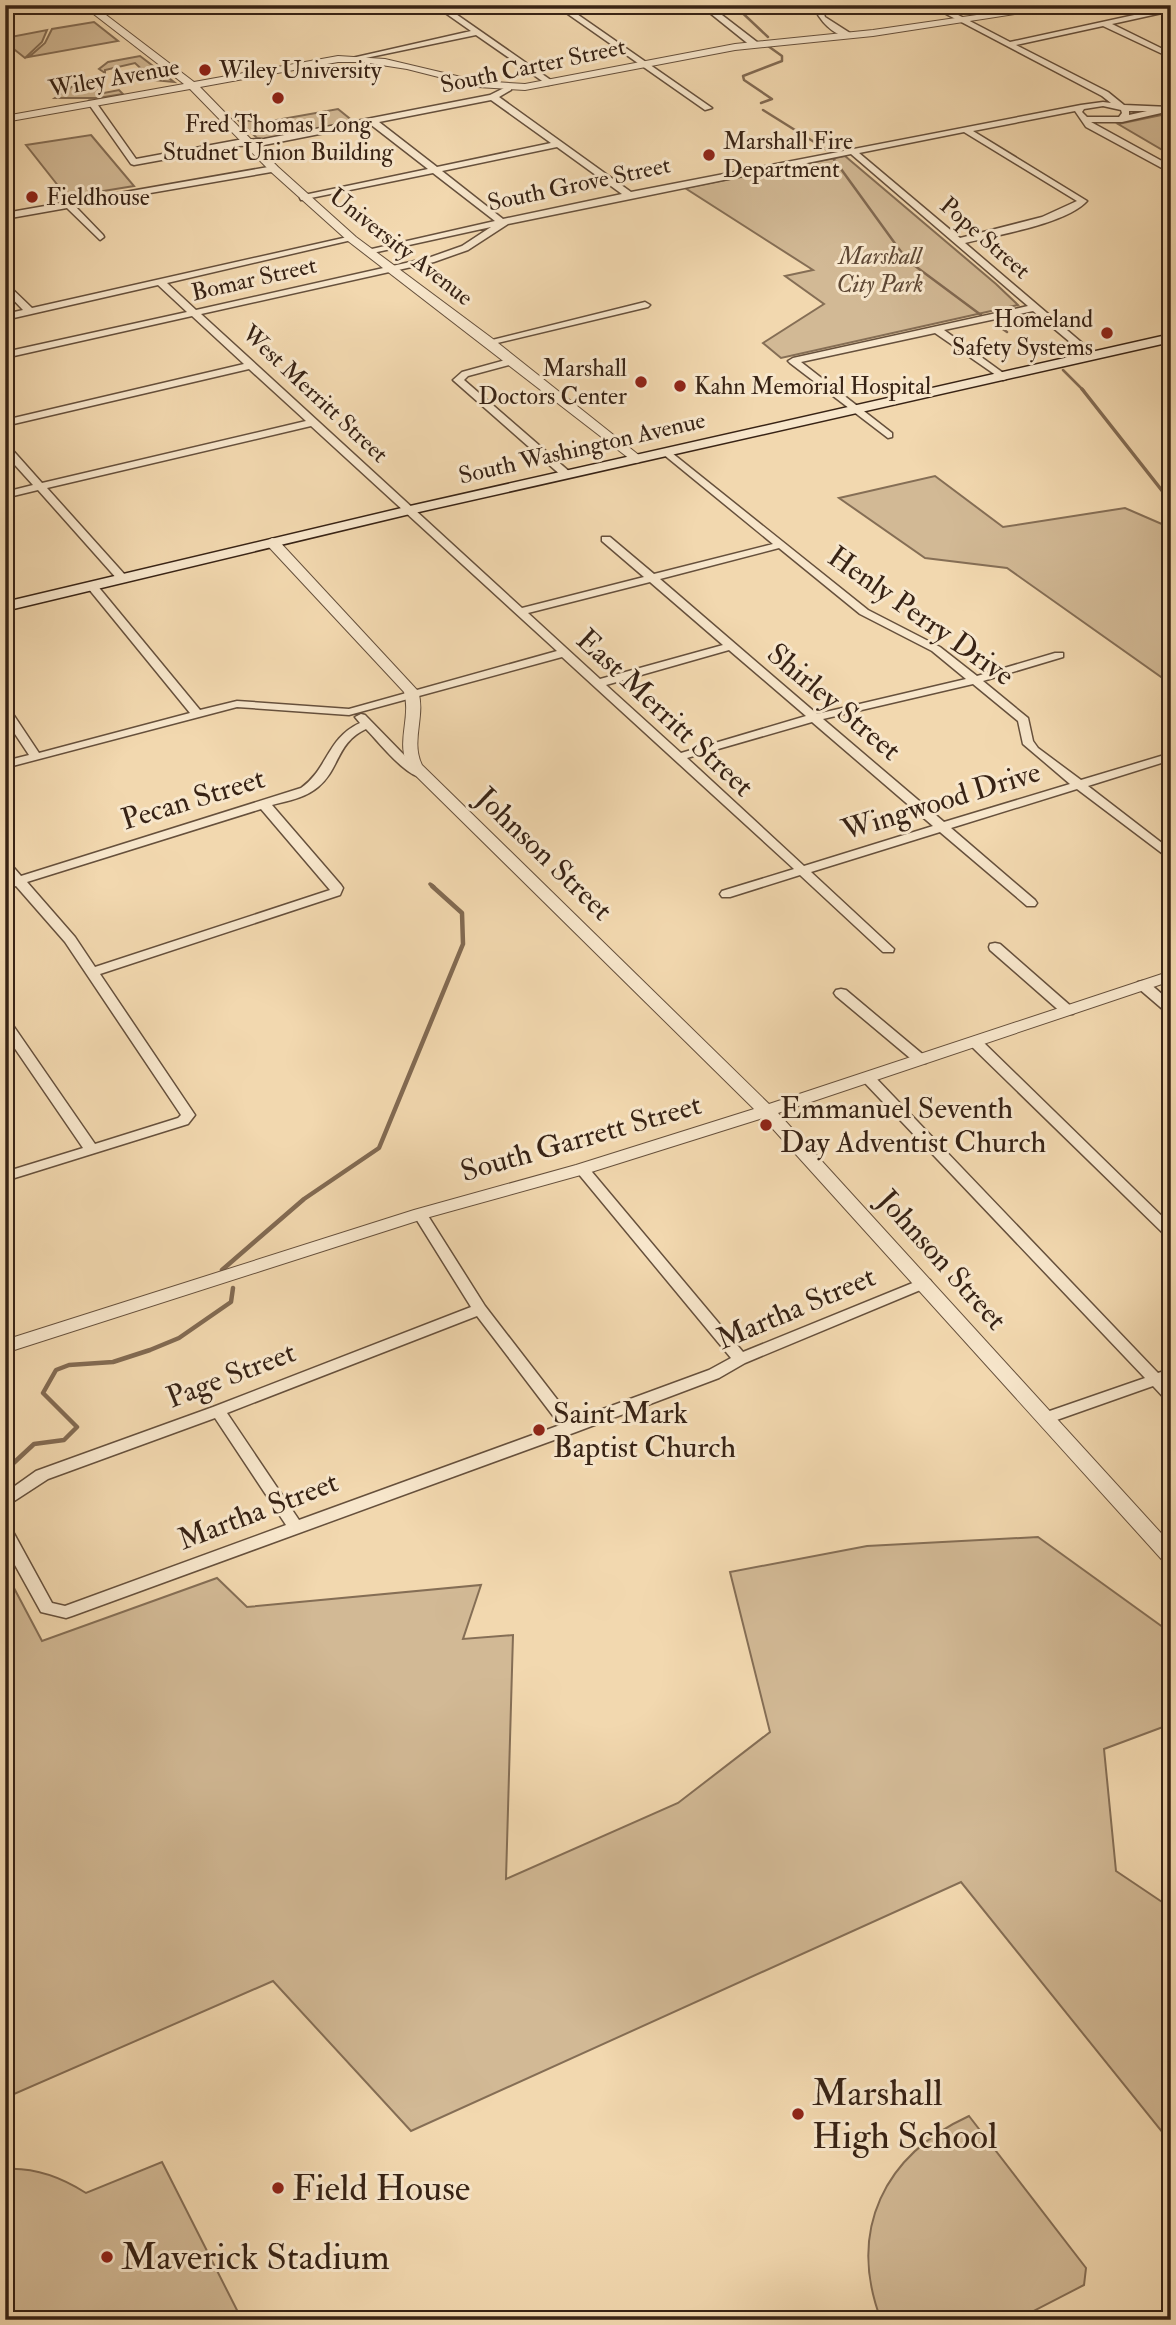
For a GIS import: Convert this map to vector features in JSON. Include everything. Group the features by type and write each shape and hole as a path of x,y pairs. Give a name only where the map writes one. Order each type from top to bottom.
{"main road":[{"name":"South Washington Avenue","path":"5,607 410,510 1171,338"}],"street":[{"name":"University Avenue","path":"87,5 192,85 304,198 352,239 489,342 635,459"},
{"path":"439,5 551,83"},
{"path":"559,5 708,108"},
{"path":"704,5 754,44"},
{"path":"817,5 822,18 847,36"},
{"path":"933,5 1098,92 1122,107 1126,113 1122,119"},
{"name":"South Carter Street","path":"92,103 134,162 372,121 493,97 508,88 551,83 754,44 847,36 1068,5"},
{"path":"1129,5 1147,15"},
{"path":"1010,44 1171,9"},
{"path":"1105,24 1171,56"},
{"name":"Wiley Avenue","path":"5,119 356,58 363,54 477,32"},
{"path":"356,58 508,88"},
{"path":"1094,104 1105,100 1098,92"},
{"path":"493,97 629,195"},
{"name":"South Grove Street","path":"368,251 964,128 1094,104 1122,107"},
{"path":"1081,107 1078,112 1083,119 1169,167"},
{"path":"1122,107 1169,108"},
{"path":"1122,119 1169,108"},
{"name":"South Grove Street","path":"1047,114 1112,121 1122,119"},
{"path":"372,121 504,224"},
{"path":"1108,133 1105,127 1112,121"},
{"path":"956,242 1023,226 1076,208 1083,201 1079,196 964,128"},
{"path":"304,198 559,144"},
{"name":"Pope Street","path":"851,150 1092,356"},
{"path":"5,216 274,169"},
{"path":"69,205 100,237"},
{"name":"Bomar Street","path":"5,355 394,269 451,254 504,224"},
{"path":"5,317 352,239"},
{"name":"West Merritt Street","path":"160,282 410,510"},
{"path":"5,285 30,312"},
{"path":"489,342 645,305"},
{"path":"888,435 793,361 1033,308"},
{"path":"936,329 1003,377"},
{"path":"513,361 465,374 458,380 567,475"},
{"path":"5,423 253,366"},
{"path":"5,495 314,422"},
{"path":"5,448 122,578"},
{"name":"Henly Perry Drive","path":"667,452 864,612 929,645 976,680 1024,720 1027,742 1031,748 1169,853"},
{"name":"East Merritt Street","path":"410,510 801,872 888,949"},
{"name":"Shirley Street","path":"606,539 1031,903"},
{"path":"272,542 413,695"},
{"path":"520,612 780,545"},
{"path":"92,586 197,714"},
{"path":"597,684 731,646"},
{"path":"5,765 197,714 249,704 316,712 356,711 563,653"},
{"path":"679,757 816,718 976,680 1059,655"},
{"name":"Johnson Street","path":"413,695 408,748 412,763 422,775 766,1111 1171,1557"},
{"path":"5,710 35,756"},
{"name":"Johnson Street","path":"356,711 404,762 422,775"},
{"name":"Pecan Street","path":"12,883 305,791 317,783 339,740 367,724"},
{"name":"Wingwood Drive","path":"726,894 1080,787 1171,756"},
{"path":"93,972 337,891 264,804"},
{"path":"5,865 12,883 49,912 93,972 187,1110 188,1118 5,1177"},
{"path":"995,947 1068,1011"},
{"name":"South Garrett Street","path":"5,1347 421,1214 582,1169 766,1111 1171,976"},
{"path":"1143,985 1171,1009"},
{"path":"841,993 921,1060"},
{"path":"5,1024 91,1149"},
{"path":"975,1042 1171,1233"},
{"path":"868,1078 1163,1377 1171,1396"},
{"path":"582,1169 740,1359"},
{"path":"1155,1217 1171,1212"},
{"path":"421,1214 480,1309 571,1428"},
{"name":"Martha Street","path":"5,1532 47,1608 59,1612 714,1374 740,1359 925,1283"},
{"name":"Page Street","path":"5,1501 42,1475 218,1411 480,1309"},
{"path":"1046,1418 1163,1377"},
{"path":"218,1411 295,1527"}],"green space":[{"path":"94,22 118,41 29,57 45,43 52,29"},
{"path":"47,30 42,42 25,58 5,42 5,31 11,37"},
{"path":"140,56 174,82 152,80 154,77 149,76 135,63 105,70 105,73 99,69 108,62"},
{"path":"97,80 94,82 104,93 119,90 123,94 98,98 55,98 76,84"},
{"path":"338,109 354,122 264,139 257,138 239,121 271,121"},
{"path":"1171,113 1171,155 1118,124"},
{"path":"91,135 134,186 67,197 26,145"},
{"name":"Marshall City Park","path":"845,156 1018,305 781,358 763,343 824,304 785,276 813,270 685,188"},
{"path":"935,476 1003,527 1125,508 1171,528 1171,684 1007,568 925,558 839,498"},
{"path":"1038,1537 1171,1633 1171,1724 1104,1749 1116,1871 1171,1908 1171,2143 961,1882 411,2131 273,1981 5,2098 5,1571 42,1641 217,1578 247,1607 481,1585 463,1639 513,1635 506,1879 678,1803 770,1732 730,1572 867,1546"},
{"path":"969,2116 1086,2268 1084,2285 1016,2320 881,2320 872,2287 868,2256 871,2226 880,2199 895,2174 915,2152 939,2132"},
{"name":"Maverick Stadium","path":"162,2162 242,2320 5,2320 5,2169 47,2174 86,2193"}],"waterway":[{"path":"734,5 768,37"},
{"path":"761,103 772,99 744,80 743,76 782,61 782,56 768,46"},
{"path":"763,110 827,150"},
{"path":"833,158 907,260 981,315"},
{"path":"997,325 1007,332"},
{"path":"1063,370 1082,389"},
{"path":"1082,389 1171,502"},
{"path":"430,884 434,887"},
{"path":"222,1270 304,1199 379,1148 463,944 462,913 432,886"},
{"path":"5,1471 34,1444 64,1440 77,1427 43,1393 56,1370 69,1365 113,1362 179,1338 231,1302 233,1288"}],"place":[{"name":"Wiley University","path":"205,70"},
{"name":"Fred Thomas Long Studnet Union Building","path":"278,98"},
{"name":"Marshall Fire Department","path":"709,155"},
{"name":"Fieldhouse","path":"32,197"},
{"name":"Homeland Safety Systems","path":"1107,333"},
{"name":"Marshall Doctors Center","path":"641,382"},
{"name":"Kahn Memorial Hospital","path":"680,386"},
{"name":"Emmanuel Seventh Day Adventist Church","path":"766,1125"},
{"name":"Saint Mark Baptist Church","path":"539,1430"},
{"name":"Marshall High School","path":"798,2114"},
{"name":"Field House","path":"278,2188"},
{"name":"Maverick Stadium","path":"107,2257"}]}
